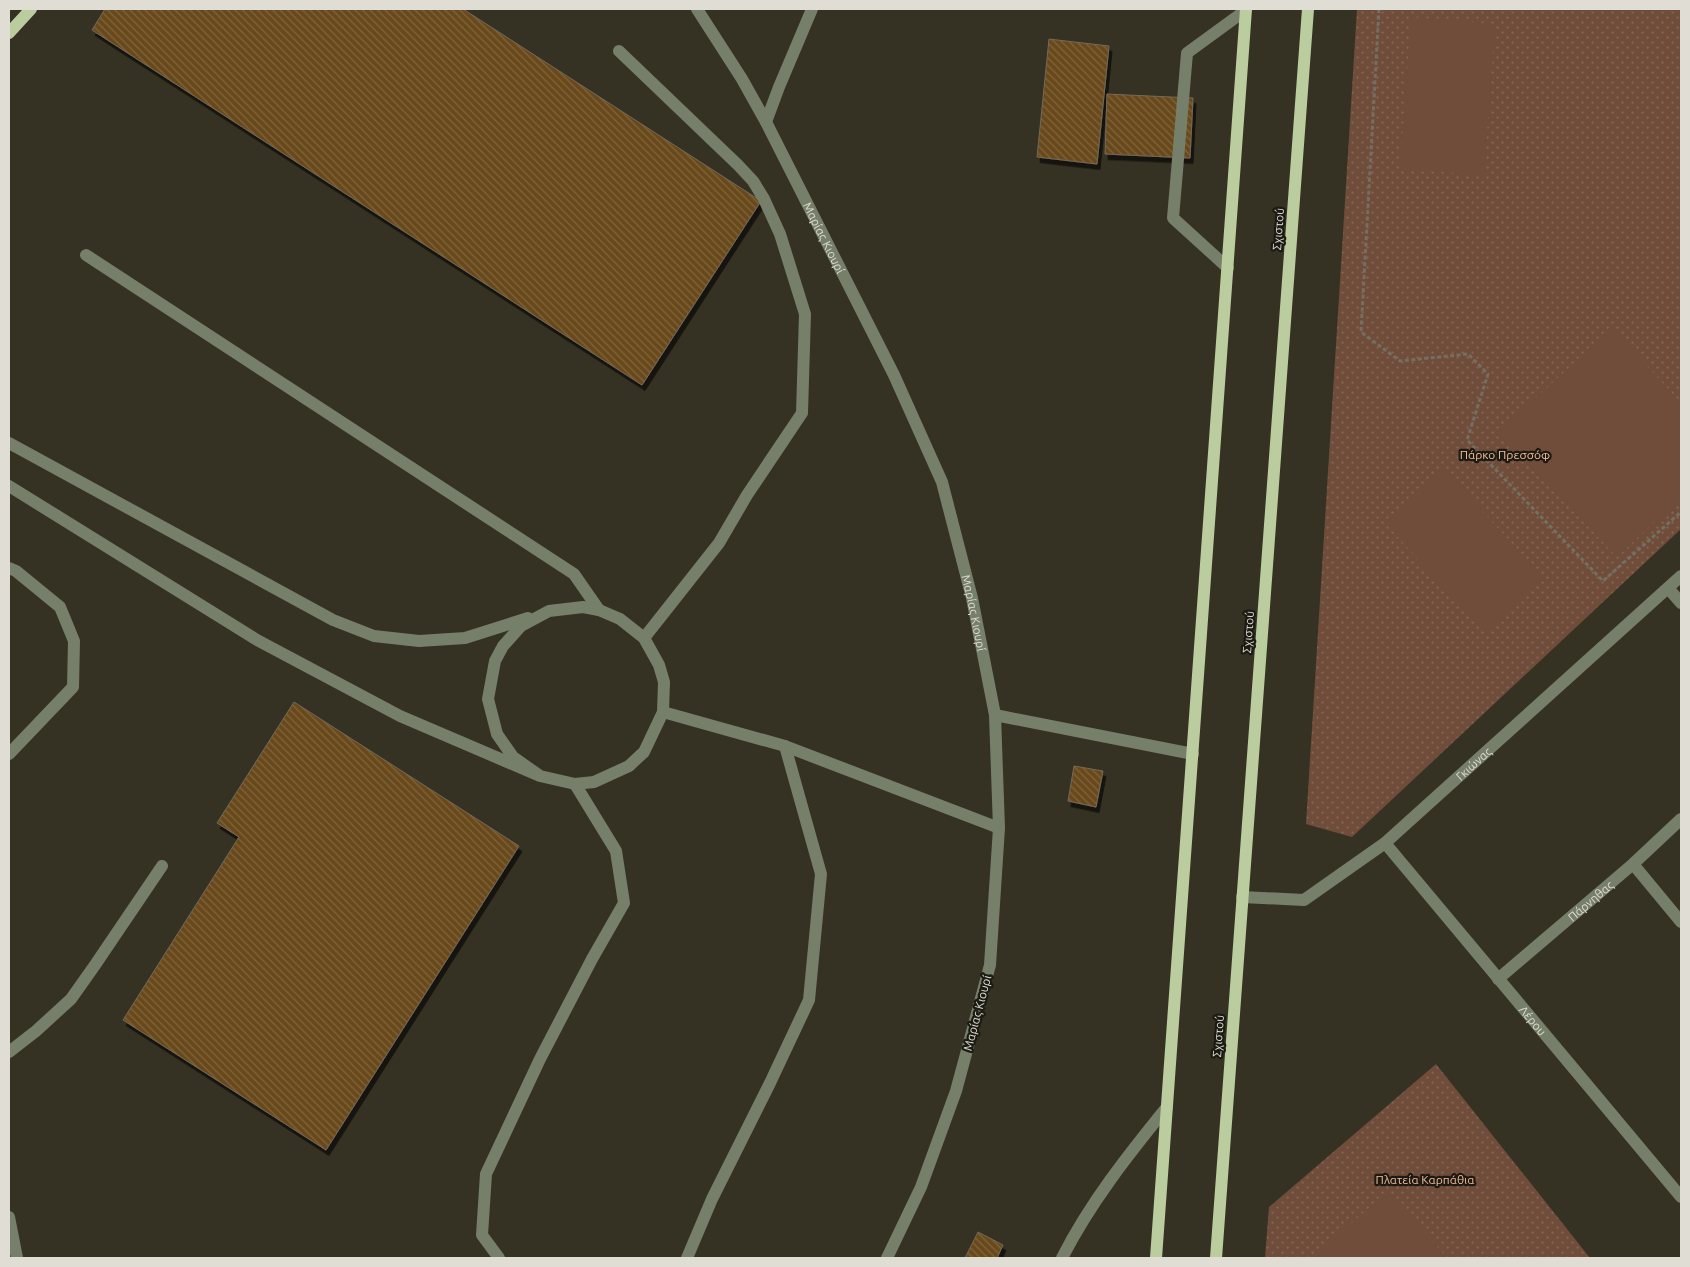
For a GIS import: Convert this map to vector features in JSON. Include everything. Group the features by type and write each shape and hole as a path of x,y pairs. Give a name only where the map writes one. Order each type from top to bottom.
{"main road":[{"path":"9,33 31,9"},
{"path":"1156,1258 1246,9"},
{"name":"Σχιστού","path":"1216,1258 1308,9"}],"street":[{"name":"Μαρίας Κιουρί","path":"697,9 742,79 766,122 894,375 942,482 972,598 995,716 999,828 990,965 956,1091 921,1187 887,1258"},
{"path":"766,122 812,9"},
{"path":"1228,268 1173,218 1186,53 1246,9"},
{"path":"619,50 753,181 764,199 780,234 805,314 802,413 747,494 719,543 644,638"},
{"path":"86,255 574,574 599,610"},
{"path":"9,443 333,620 374,636 419,641 465,638 549,611 583,607 599,610 620,619 644,638 660,666 664,682 663,712 644,752 629,766 594,782 575,784 540,776 400,716 257,640 9,486"},
{"path":"9,568 16,571 60,607 74,641 73,688 9,754"},
{"name":"Γκιώνας","path":"1242,897 1304,900 1385,843 1681,576"},
{"path":"1668,588 1681,603"},
{"path":"540,776 513,757 497,734 488,699 495,661 503,646 522,626 549,611"},
{"path":"663,712 785,746 999,828"},
{"path":"995,716 1193,754"},
{"path":"686,1258 712,1199 809,1000 821,874 785,746"},
{"path":"499,1258 482,1235 486,1174 540,1059 592,959 624,904 616,851 575,784"},
{"name":"Πάρνηθας","path":"1498,979 1633,864 1681,819"},
{"name":"Λέρου","path":"1385,843 1681,1197"},
{"path":"1633,864 1681,922"},
{"path":"9,1052 36,1031 70,998 95,966 162,866"},
{"path":"1062,1258 1078,1227 1121,1165 1167,1107"},
{"path":"9,1217 17,1258"}],"path":[{"path":"1379,9 1361,332 1400,362 1468,354 1488,374 1467,440 1603,581 1681,512"}],"green space":[{"name":"Πάρκο Πρεσσόφ","path":"1357,9 1681,9 1681,529 1352,837 1306,824"},
{"path":"1411,17 1495,24 1484,175 1400,169"},
{"path":"1612,328 1681,403 1681,497 1617,557 1498,433"},
{"path":"1443,468 1543,578 1485,632 1384,522"},
{"name":"Πλατεία Καρπάθια","path":"1436,1064 1590,1258 1265,1258 1269,1207"},
{"path":"1389,1191 1447,1258 1310,1258"}],"building":[{"path":"105,9 463,9 761,201 642,385 92,30"},
{"path":"1049,39 1109,46 1097,164 1037,157"},
{"path":"1107,94 1193,98 1190,158 1105,154"},
{"path":"294,702 519,846 326,1150 123,1020 239,837 217,823"},
{"path":"1074,766 1103,771 1096,807 1068,801"},
{"path":"978,1232 1003,1245 997,1258 965,1258"}]}
